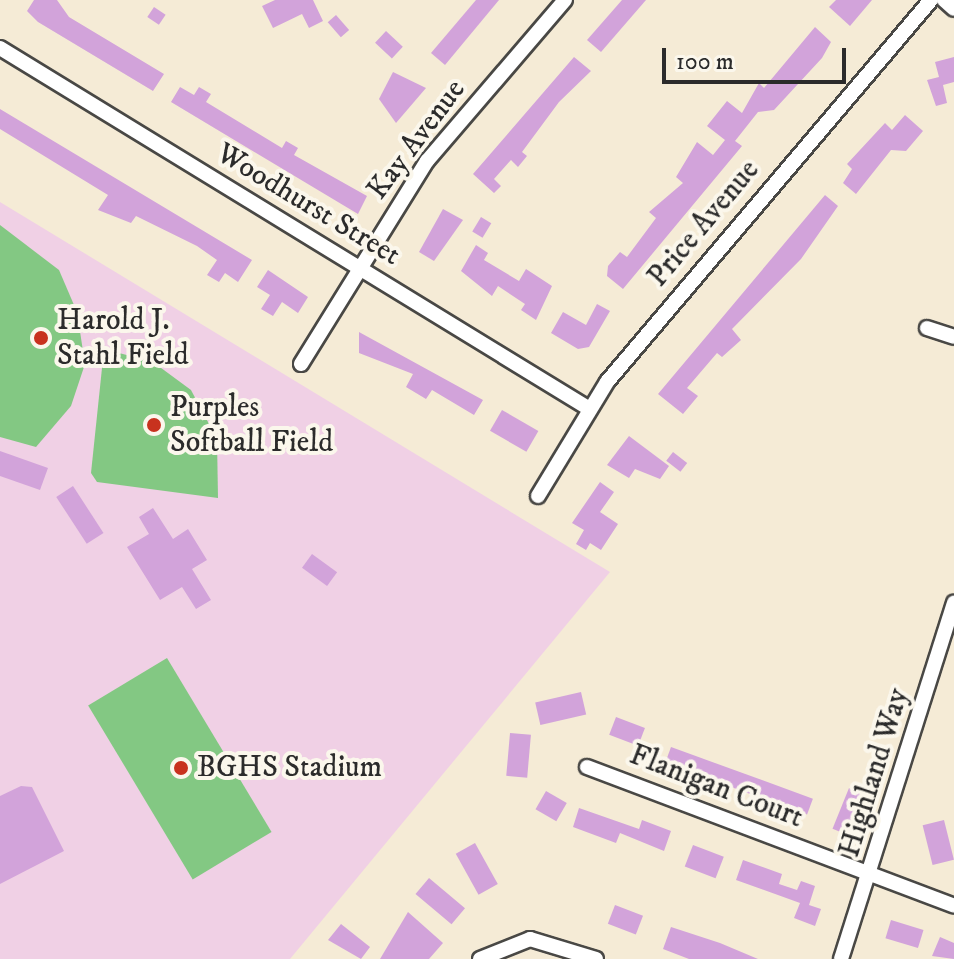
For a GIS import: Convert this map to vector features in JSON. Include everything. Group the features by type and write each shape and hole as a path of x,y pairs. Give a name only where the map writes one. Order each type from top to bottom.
{"street":[{"name":"Kay Avenue","path":"301,364 427,161 565,0"},
{"name":"Price Avenue","path":"538,496 588,408 931,0"},
{"path":"944,0 954,9"},
{"name":"Woodhurst Street","path":"0,48 361,266 588,408"},
{"path":"927,328 954,337"},
{"name":"Highland Way","path":"841,959 871,874 954,602"},
{"name":"Flanigan Court","path":"587,767 954,906"},
{"path":"480,959 530,939 596,959"}],"shaded area":[{"path":"0,202 610,572 290,959 0,959"}],"green space":[{"name":"Harold J. Stahl Field","path":"0,225 59,270 77,312 85,364 71,406 36,447 0,437"},
{"name":"Purples Softball Field","path":"104,349 153,362 191,390 217,439 218,498 97,482 91,473"},
{"name":"BGHS Stadium","path":"167,658 272,832 193,879 88,705"}],"building":[{"path":"34,0 57,0 69,17 164,74 153,91 38,22 27,11"},
{"path":"275,0 313,0 323,21 309,28 302,14 273,28 262,6"},
{"path":"476,0 499,0 445,65 431,53"},
{"path":"622,0 646,0 601,52 587,40"},
{"path":"836,0 872,0 850,26 829,7"},
{"path":"154,7 166,15 159,25 147,17"},
{"path":"336,15 349,30 341,37 328,22"},
{"path":"815,27 831,42 822,58 774,110 758,112 735,141 742,146 623,289 607,276 608,266 620,252 627,257 656,218 649,212 683,183 676,177 697,142 713,155 725,140 707,126 727,101 742,113 759,83 764,88"},
{"path":"386,31 403,47 392,58 375,43"},
{"path":"574,57 591,71 559,102 522,152 527,156 518,167 511,160 494,179 501,186 494,193 473,174"},
{"path":"954,57 954,82 943,85 947,103 936,106 927,80 939,77 935,62"},
{"path":"393,72 426,88 396,123 379,99"},
{"path":"180,87 194,95 199,87 211,94 206,102 282,148 286,141 298,148 294,155 367,196 358,214 171,102"},
{"path":"0,109 252,260 238,282 225,273 219,282 207,275 217,260 197,246 136,216 131,223 98,210 108,195 0,129"},
{"path":"905,115 923,131 906,151 891,150 856,194 843,183 852,169 847,164 885,123 892,130"},
{"path":"825,195 838,206 801,259 732,329 741,340 722,357 717,353 687,388 698,396 683,414 658,394"},
{"path":"443,209 463,220 434,261 419,252"},
{"path":"481,217 491,223 483,238 472,232"},
{"path":"476,245 488,253 484,260 519,281 526,269 552,286 536,320 521,310 525,304 498,286 492,296 461,271"},
{"path":"268,270 308,297 298,313 282,302 273,316 261,309 270,295 257,287"},
{"path":"597,304 610,311 589,347 578,349 551,333 563,312 586,325"},
{"path":"359,332 483,400 474,415 432,390 426,399 406,387 413,374 359,353"},
{"path":"502,410 538,431 526,452 490,431"},
{"path":"629,436 669,466 660,479 635,469 629,478 607,465"},
{"path":"0,451 48,468 40,490 0,476"},
{"path":"673,452 687,463 680,472 666,461"},
{"path":"600,482 614,492 600,512 618,524 601,550 590,543 586,550 576,544 584,530 572,523"},
{"path":"73,486 103,533 87,544 56,497"},
{"path":"153,508 173,539 188,529 207,560 192,569 211,600 196,609 182,587 160,600 127,547 149,534 139,517"},
{"path":"312,554 337,572 327,586 302,568"},
{"path":"581,692 586,714 540,725 535,703"},
{"path":"616,717 645,728 638,746 609,735"},
{"path":"510,733 531,735 527,778 506,776"},
{"path":"671,747 813,799 807,815 665,763"},
{"path":"21,786 32,787 64,851 0,884 0,796"},
{"path":"849,788 866,795 849,836 833,829"},
{"path":"546,791 567,803 556,821 536,809"},
{"path":"579,808 639,829 642,820 671,831 664,851 620,833 616,843 573,827"},
{"path":"944,820 954,860 933,865 923,825"},
{"path":"475,843 498,884 479,895 456,854"},
{"path":"693,845 724,857 716,878 685,866"},
{"path":"743,860 782,874 779,884 797,890 801,881 815,886 809,905 821,909 815,926 794,918 800,903 736,880"},
{"path":"429,878 465,908 452,924 416,894"},
{"path":"615,905 643,916 636,934 608,924"},
{"path":"408,912 443,943 429,959 380,959"},
{"path":"891,920 924,930 918,948 885,938"},
{"path":"341,924 370,947 361,959 328,940"},
{"path":"671,927 758,959 689,959 663,949"},
{"path":"940,937 954,943 954,959 932,956"}],"place":[{"name":"Harold J. Stahl Field","path":"41,338"},
{"name":"Purples Softball Field","path":"154,425"},
{"name":"BGHS Stadium","path":"181,768"}]}
